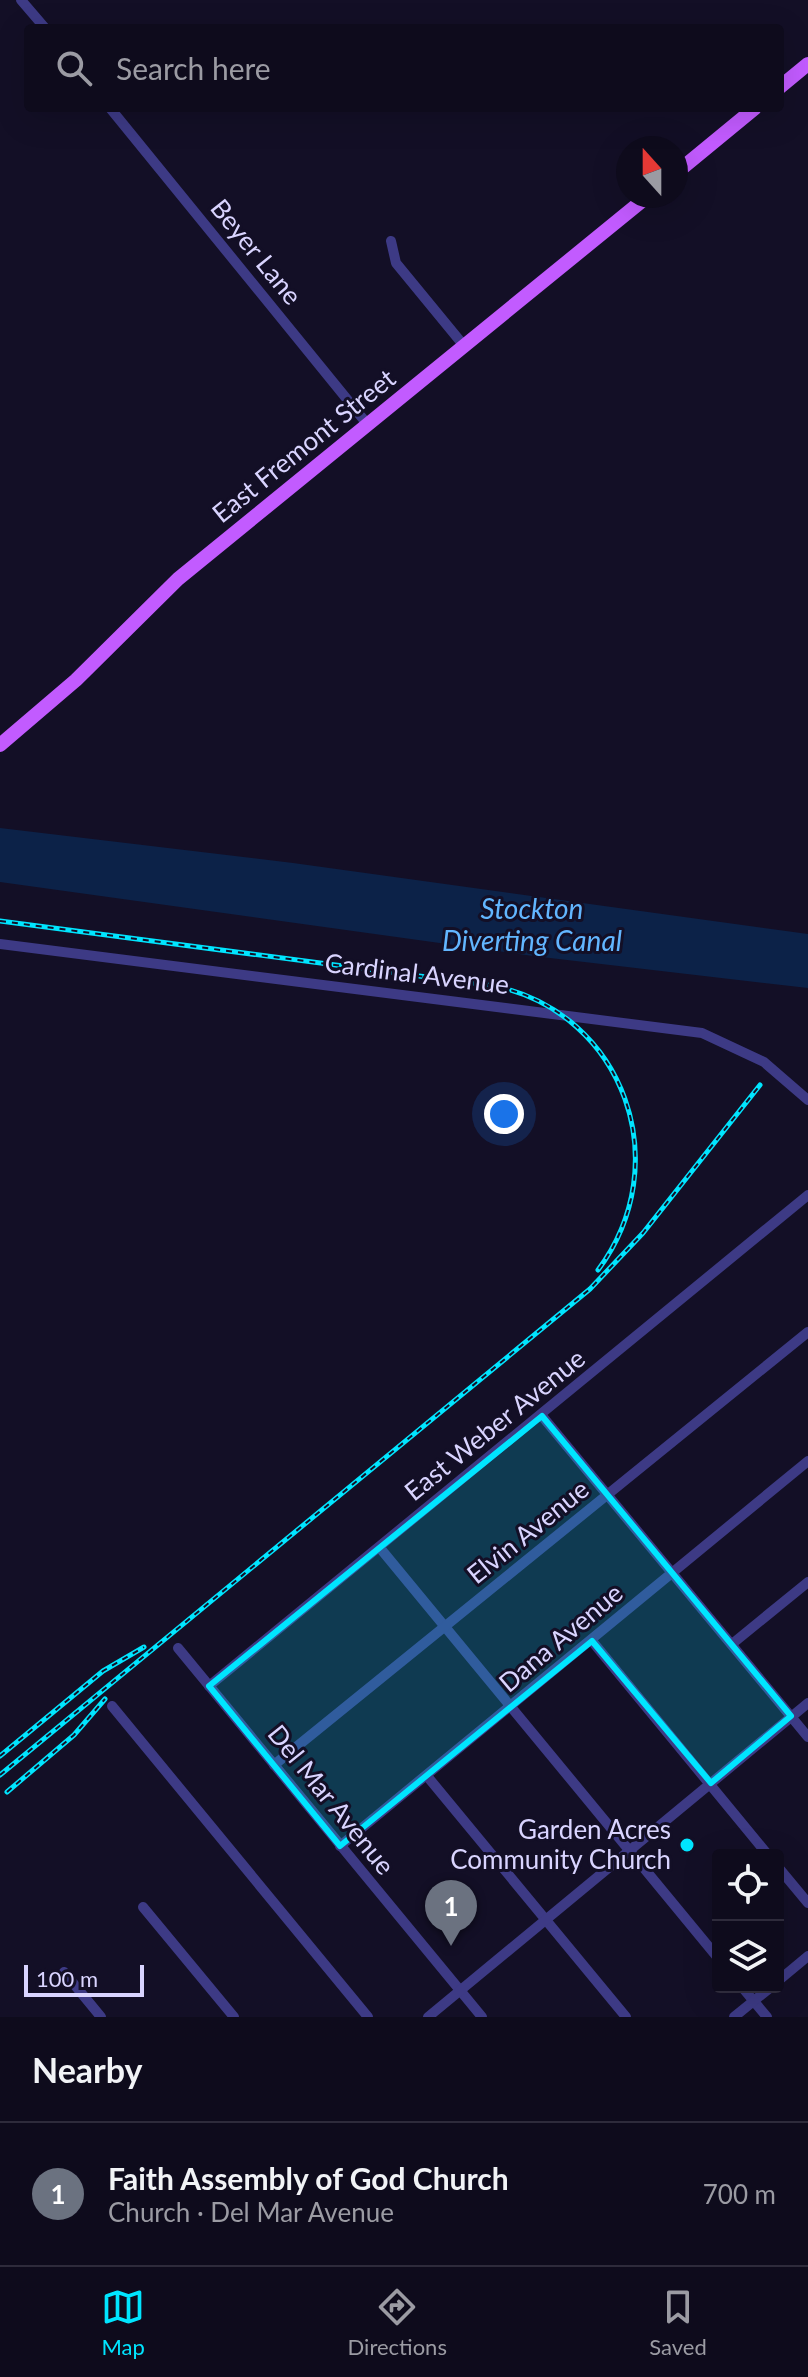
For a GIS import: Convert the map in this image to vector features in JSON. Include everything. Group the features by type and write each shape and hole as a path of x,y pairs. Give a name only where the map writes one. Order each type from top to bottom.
{"main road":[{"path":"784,84 808,64"},
{"path":"688,163 750,112"},
{"name":"East Fremont Street","path":"0,745 76,680 178,579 633,208"}],"street":[{"path":"21,0 42,24"},
{"name":"Beyer Lane","path":"113,112 368,425"},
{"path":"391,241 396,263 465,347"},
{"name":"Cardinal Avenue","path":"0,944 702,1033 764,1062 808,1100"},
{"name":"East Weber Avenue","path":"209,1686 808,1195"},
{"name":"Elvin Avenue","path":"274,1765 808,1332"},
{"path":"542,1416 808,1737"},
{"name":"Dana Avenue","path":"340,1846 808,1461"},
{"path":"380,1548 712,1951"},
{"path":"732,1644 808,1582"},
{"path":"592,1641 763,1849"},
{"name":"Del Mar Avenue","path":"178,1648 482,2017"},
{"path":"428,2017 808,1703"},
{"path":"112,1706 368,2017"},
{"path":"427,1776 626,2017"},
{"path":"784,1874 808,1903"},
{"path":"143,1907 234,2017"},
{"path":"784,1976 808,1956"},
{"path":"64,1972 101,2017"},
{"path":"747,1993 767,2017"},
{"path":"734,2017 764,1993"}],"highlighted area":[{"path":"542,1416 791,1716 711,1783 592,1641 340,1846 209,1686"}],"water":[{"name":"Stockton Diverting Canal","path":"0,828 293,863 808,934 808,988 533,956 0,882"}],"railway":[{"path":"0,921 495,986 540,1002 577,1027 606,1060 625,1099 634,1141 634,1185 622,1229 598,1270"},
{"path":"0,1775 590,1289 643,1233 760,1085"},
{"path":"0,1756 103,1671 144,1647"},
{"path":"7,1792 74,1735 105,1699"}],"place":[{"name":"Garden Acres Community Church","path":"687,1845"},
{"name":"Faith Assembly of God Church","path":"451,1946"}]}
